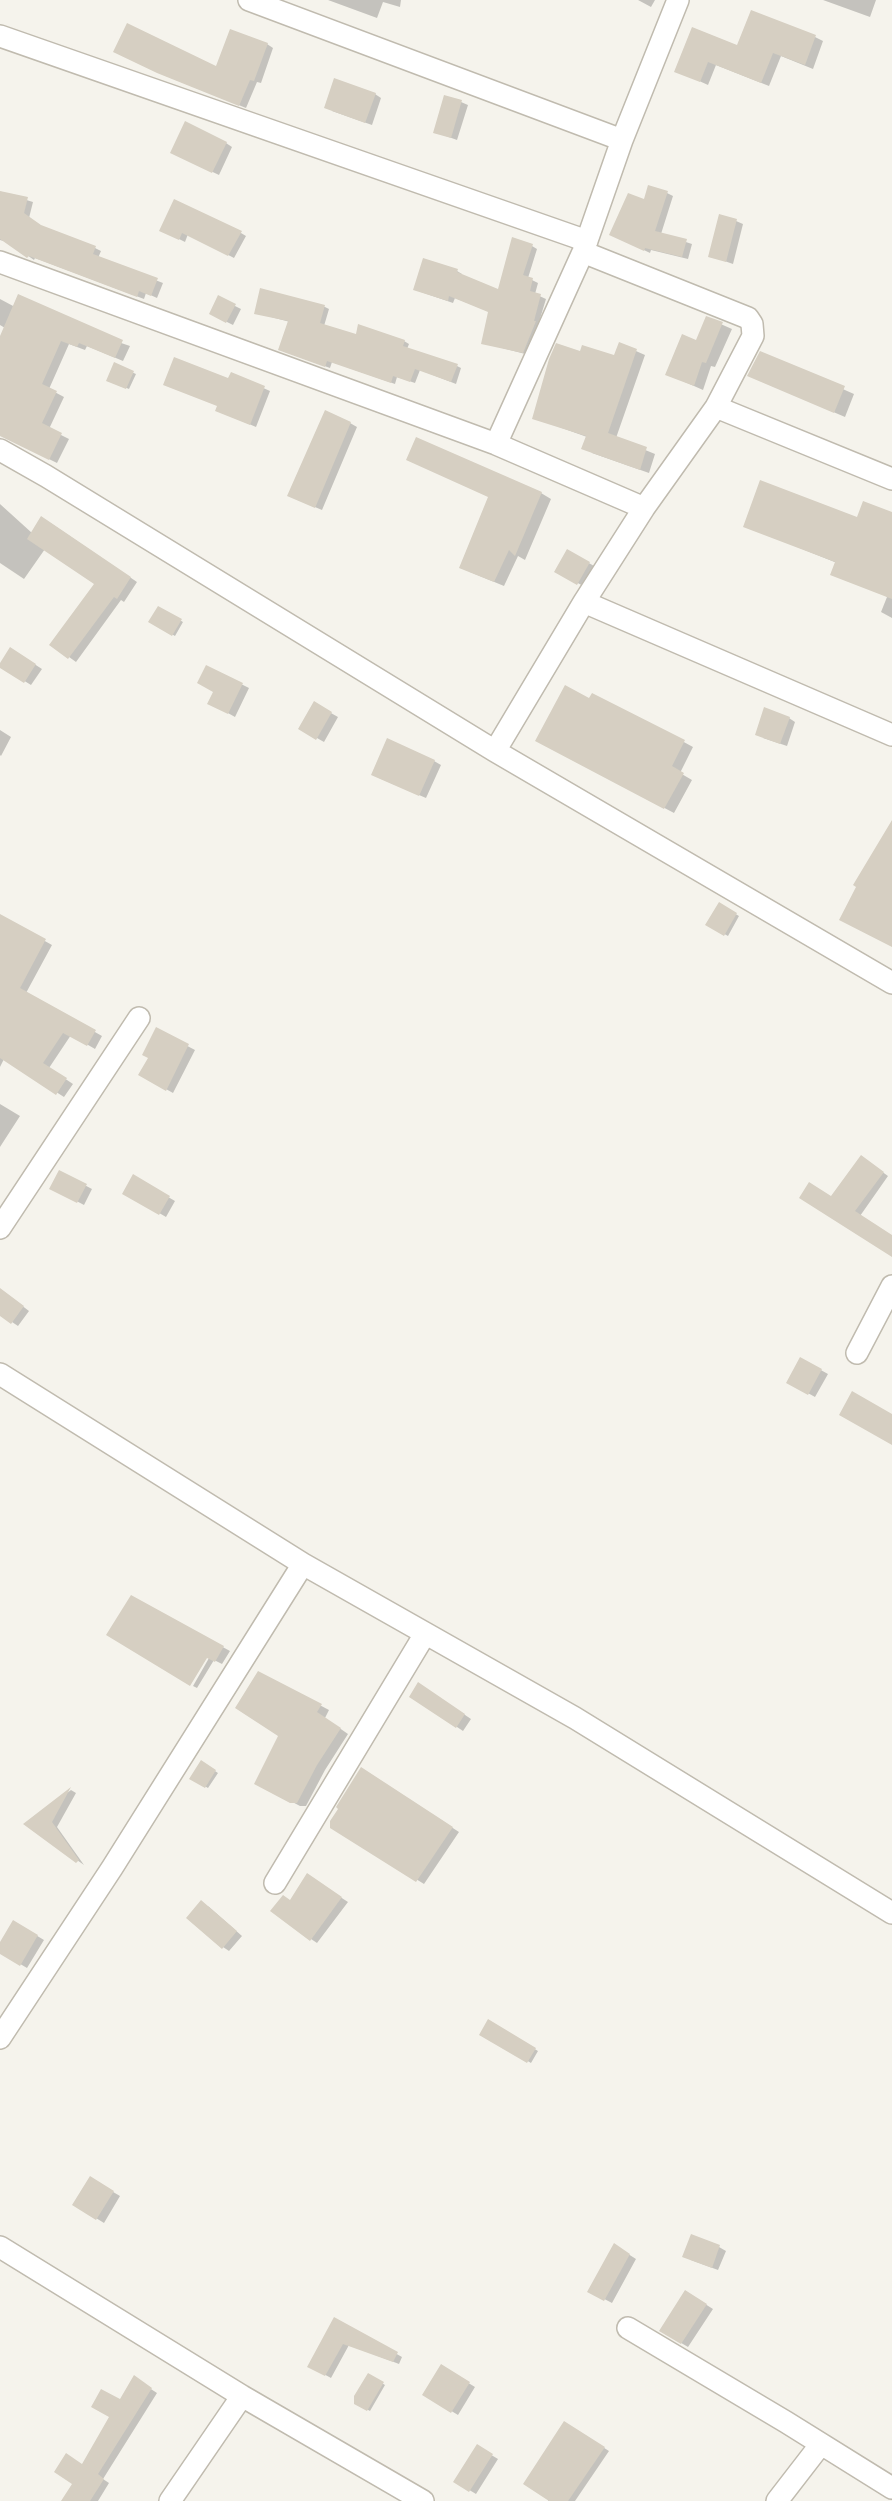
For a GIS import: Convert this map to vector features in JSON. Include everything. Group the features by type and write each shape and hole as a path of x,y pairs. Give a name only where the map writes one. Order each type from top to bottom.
{"street":[{"path":"249,0 622,140"},
{"path":"496,444 585,247 622,140 678,0"},
{"path":"0,36 585,247 750,320 752,336 716,407 644,508 495,751"},
{"path":"0,262 496,444 644,508"},
{"path":"716,407 892,479"},
{"path":"0,450 70,490 495,751 892,983"},
{"path":"584,602 892,735"},
{"path":"0,1228 139,1018"},
{"path":"857,1353 892,1286"},
{"path":"0,1374 303,1564 575,1718 892,1913"},
{"path":"0,2038 112,1868 303,1564"},
{"path":"275,1883 425,1634"},
{"path":"0,2247 242,2396 423,2501"},
{"path":"628,2329 892,2488"},
{"path":"170,2501 242,2396"},
{"path":"777,2501 821,2444"}],"building":[{"path":"751,10 816,35 805,65 773,53 761,83 708,62 700,82 674,72 692,27 737,45"},
{"path":"127,23 216,66 230,29 268,43 254,81 250,80 239,106 113,52"},
{"path":"334,78 376,93 365,123 324,108"},
{"path":"444,95 462,100 451,138 433,133"},
{"path":"185,121 227,142 212,173 170,153"},
{"path":"648,185 668,191 655,231 687,239 682,257 645,248 644,251 609,235 628,193 644,199"},
{"path":"0,191 28,197 24,213 41,225 96,246 93,254 158,278 151,296 139,291 137,297 29,256 27,258 0,239"},
{"path":"174,199 242,231 228,256 182,233 179,240 159,231"},
{"path":"719,214 737,219 726,262 708,257"},
{"path":"512,237 533,244 523,275 533,278 530,291 541,294 536,321 523,353 481,344 488,312 449,296 448,301 413,290 423,258 458,269 457,272 498,289"},
{"path":"260,288 325,305 320,323 356,334 358,324 405,340 403,346 458,364 451,382 415,369 410,382 393,376 391,383 327,361 325,367 278,350 288,321 254,314"},
{"path":"18,294 123,340 115,358 79,343 77,347 61,341 42,384 57,391 42,423 62,433 49,460 0,436 0,336"},
{"path":"218,295 236,304 226,323 209,314"},
{"path":"706,316 723,322 706,363 702,362 694,386 665,375 682,334 696,340"},
{"path":"619,342 637,349 608,433 647,447 640,470 581,449 586,436 532,419 556,343 580,351 582,345 614,355"},
{"path":"760,351 845,386 834,413 747,376"},
{"path":"174,357 228,378 231,372 265,386 250,425 215,411 217,406 163,385"},
{"path":"114,362 134,371 126,389 106,381"},
{"path":"325,410 351,422 315,508 287,496"},
{"path":"416,437 542,492 515,556 509,550 494,582 459,568 488,497 406,460"},
{"path":"760,480 857,517 863,501 892,512 892,599 830,575 835,562 743,527"},
{"path":"41,516 131,577 117,599 114,597 68,659 49,645 94,584 27,539"},
{"path":"567,549 590,562 577,585 554,572"},
{"path":"158,606 182,619 172,636 148,622"},
{"path":"10,647 36,664 24,683 0,668 0,663"},
{"path":"206,665 243,683 228,714 207,704 213,692 197,683"},
{"path":"565,685 589,698 592,693 685,740 672,766 684,773 664,809 535,741"},
{"path":"314,701 332,712 316,740 298,729"},
{"path":"764,707 790,717 780,744 755,735"},
{"path":"387,738 435,760 419,796 371,775"},
{"path":"892,820 892,947 839,920 856,887 853,885"},
{"path":"719,902 737,913 724,936 705,925"},
{"path":"0,914 46,939 20,988 96,1030 87,1046 63,1033 43,1063 67,1078 56,1095 0,1058"},
{"path":"156,1027 189,1044 166,1091 138,1075 148,1058 142,1055"},
{"path":"861,1155 884,1172 855,1211 892,1235 892,1257 799,1198 809,1182 831,1196"},
{"path":"59,1170 87,1184 77,1203 49,1189"},
{"path":"133,1174 170,1196 159,1215 122,1194"},
{"path":"0,1288 24,1306 11,1324 0,1316"},
{"path":"800,1357 822,1369 808,1395 786,1383"},
{"path":"852,1391 892,1414 892,1445 839,1415"},
{"path":"131,1595 224,1646 215,1662 207,1658 190,1686 106,1635"},
{"path":"258,1671 322,1704 317,1712 341,1728 297,1803 290,1803 254,1784 278,1736 235,1708"},
{"path":"418,1682 465,1714 456,1728 409,1697"},
{"path":"201,1760 216,1770 205,1788 189,1779"},
{"path":"361,1767 453,1827 416,1882 330,1828 330,1821 338,1809 336,1807"},
{"path":"71,1787 52,1822 79,1860 76,1863 23,1824"},
{"path":"307,1873 342,1897 310,1941 270,1911 283,1895 290,1900"},
{"path":"201,1900 237,1931 222,1949 186,1918"},
{"path":"13,1920 38,1935 20,1966 0,1954 0,1942"},
{"path":"488,2019 536,2048 527,2063 479,2035"},
{"path":"90,2176 114,2191 96,2220 72,2205"},
{"path":"691,2234 720,2245 712,2268 682,2257"},
{"path":"614,2243 630,2254 604,2301 587,2292"},
{"path":"685,2290 707,2304 681,2344 659,2331"},
{"path":"334,2317 398,2352 393,2362 343,2344 325,2376 307,2367"},
{"path":"441,2364 470,2382 451,2413 422,2395"},
{"path":"368,2373 384,2382 367,2411 354,2404 354,2396"},
{"path":"134,2375 152,2388 98,2474 104,2479 90,2501 61,2501 72,2484 54,2472 66,2453 82,2464 109,2417 91,2407 101,2389 120,2399"},
{"path":"564,2421 605,2447 568,2501 549,2501 523,2484"},
{"path":"477,2444 493,2454 469,2492 453,2482"}]}
